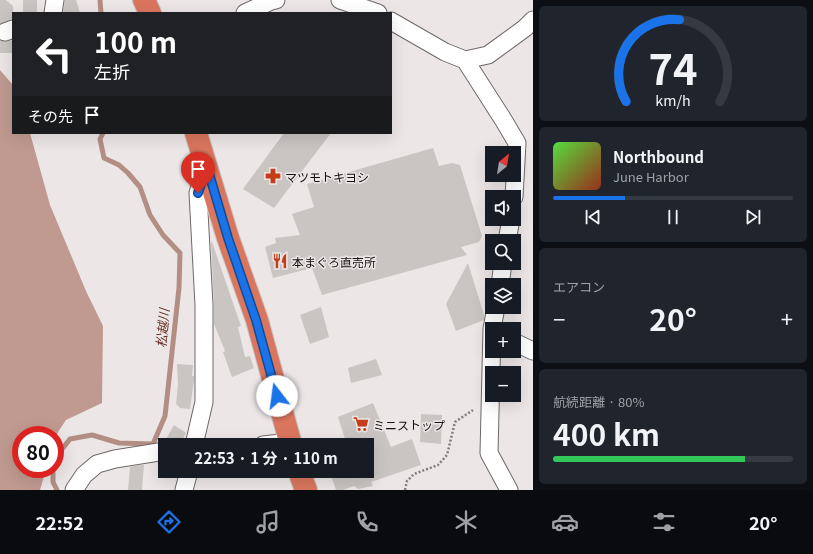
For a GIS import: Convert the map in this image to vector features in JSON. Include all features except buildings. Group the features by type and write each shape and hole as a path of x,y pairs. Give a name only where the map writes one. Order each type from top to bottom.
{"highway":[{"path":"144,0 150,12"},
{"path":"196,134 228,238 256,320 289,438"},
{"path":"302,478 306,490"}],"street":[{"path":"53,12 55,0"},
{"path":"247,12 276,0"},
{"path":"340,0 375,12"},
{"path":"392,22 445,52 465,60 488,55 525,28 533,20"},
{"path":"465,60 504,121 516,143 514,190"},
{"path":"196,438 204,402 204,305 198,193 203,178 208,170"},
{"path":"521,345 533,351"},
{"path":"490,402 489,453 509,490"},
{"path":"74,490 84,475 97,464 115,459 158,451"},
{"path":"184,490 187,478"}],"path":[{"path":"405,490 407,481 414,474 438,465 447,455 455,422 471,412 485,398"}],"shaded area":[{"path":"0,70 12,84 12,134 30,134 50,205 86,291 103,326 102,403 66,420 62,426 12,426 12,478 43,478 40,490 0,490"}],"waterway":[{"name":"松越川","path":"100,0 101,12"},
{"name":"松越川","path":"64,447 70,439 92,435 119,443 153,444 165,416 179,288 180,253 163,235 150,215 140,187 119,165 104,158 100,139 102,134"},
{"name":"松越川","path":"53,478 53,482 57,490"}],"place":[{"name":"マツモトキヨシ","path":"273,176"},
{"name":"本まぐろ直売所","path":"280,261"},
{"name":"ミニストップ","path":"361,424"}],"route":[{"path":"198,193 203,178 208,170 228,238 256,320 277,396"}]}
